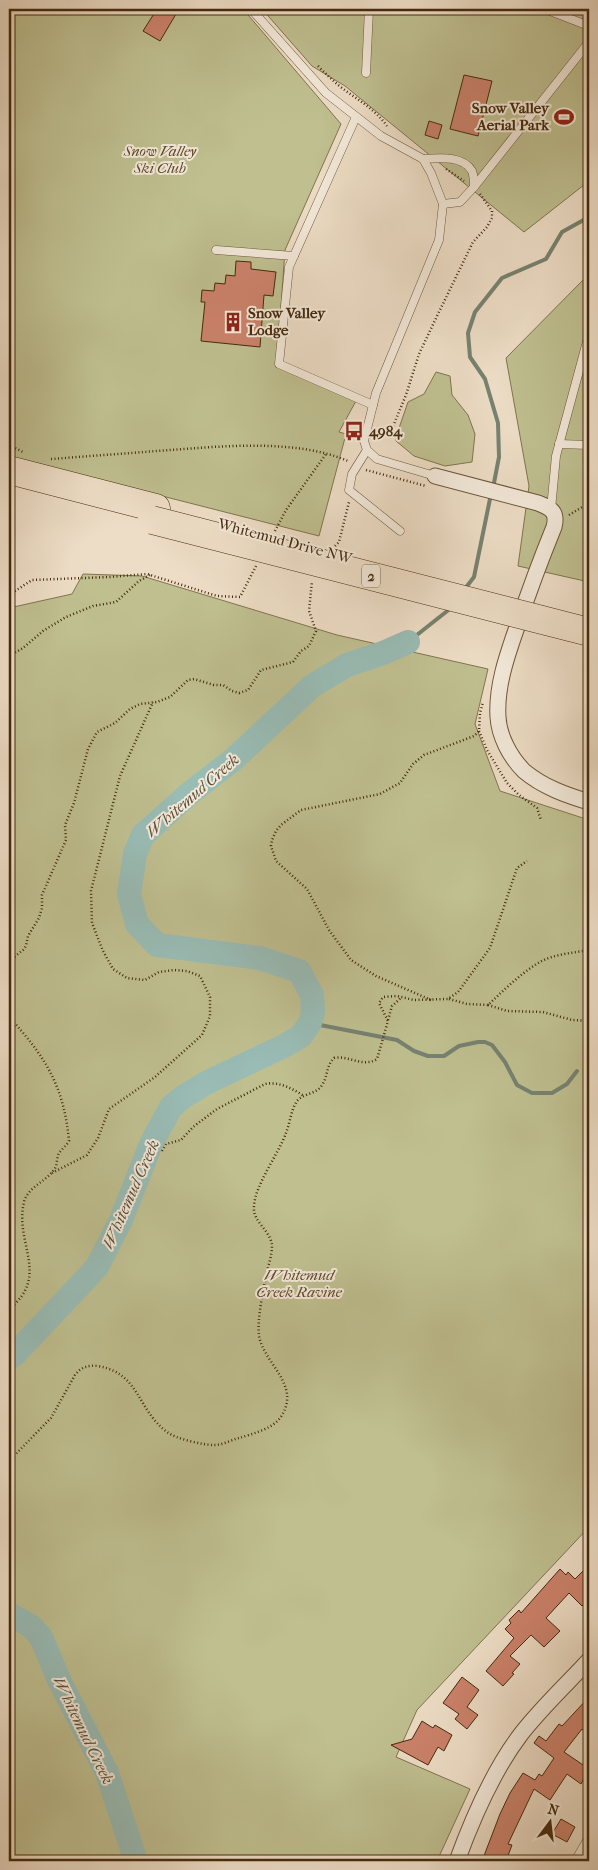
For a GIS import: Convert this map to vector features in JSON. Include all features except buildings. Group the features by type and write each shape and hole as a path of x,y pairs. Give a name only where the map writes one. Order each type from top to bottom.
{"highway":[{"name":"Whitemud Drive NW","path":"9,470 154,514 589,632"},
{"name":"Whitemud Drive NW","path":"9,485 154,514 589,620"}],"street":[{"path":"433,482 545,506 556,519 505,663 499,696 498,717 502,735 508,749 524,770 551,789 589,802"},
{"path":"458,1861 488,1788 509,1752 532,1721 589,1660"}],"lane":[{"path":"251,9 326,93 381,136 426,159 457,160 468,166 473,173 474,188"},
{"path":"366,73 369,9"},
{"path":"544,9 589,26"},
{"path":"443,204 460,202 474,188 589,42"},
{"path":"356,117 289,267 280,364 373,405"},
{"path":"426,159 443,204 438,240 376,393 364,441 367,450 377,459 433,482"},
{"path":"216,250 294,256"},
{"path":"545,506 559,444 589,334"},
{"path":"559,444 589,445"},
{"path":"367,450 352,474 349,490 400,531"},
{"path":"575,1861 589,1837"}],"path":[{"path":"314,63 342,88 375,113 389,130"},
{"path":"389,436 406,395 419,354 473,242 487,227 492,218 490,208 474,188 426,159"},
{"path":"50,459 219,446 296,446 339,457 362,469 433,482"},
{"path":"272,536 286,510 327,454"},
{"path":"332,549 339,542 351,492"},
{"path":"568,516 584,506 589,506"},
{"path":"9,595 32,580 150,575 217,596 240,597 258,562"},
{"path":"9,656 66,617 93,606 116,602 139,581 150,575"},
{"path":"9,961 23,950 28,936 39,918 42,895 66,840 65,825 74,803 93,737 97,732 124,716 130,709 140,704 170,697 188,680 194,679 214,685 223,685 232,691 244,692 252,686 261,670 293,662 301,650 309,646 316,631 309,611 313,578"},
{"path":"9,1309 27,1289 30,1274 30,1260 24,1243 22,1217 24,1201 30,1192 52,1173 87,1155 98,1138 109,1109 154,1076 202,1035 210,1016 210,997 200,976 187,971 174,970 159,972 145,980 128,978 113,969 92,924 91,891 118,784 153,702"},
{"path":"483,702 480,712 479,730 487,750 507,783 518,795 537,808 540,820"},
{"path":"430,1000 376,976 351,960 329,930 307,889 276,862 271,846 272,840 281,825 301,810 368,797 387,791 400,783 413,764 424,754 468,739 479,730"},
{"path":"448,999 458,992 490,948 517,868 527,860"},
{"path":"488,1005 518,978 540,962 566,954 589,950"},
{"path":"388,1023 379,1003 381,999 388,996 430,1000 448,999 467,1004 488,1005 507,1011 543,1012 572,1020 589,1021"},
{"path":"9,1461 51,1418 75,1375 85,1366 103,1367 128,1379 148,1411 161,1427 172,1435 186,1439 212,1445 219,1444 272,1425 280,1418 285,1405 286,1388 283,1380 264,1351 259,1335 259,1321 272,1246 269,1235 256,1217 254,1204 285,1136 299,1099 318,1090 334,1058 342,1057 359,1062 371,1062 377,1059 392,1006 400,998"},
{"path":"9,1017 40,1055 52,1074 64,1112 68,1141 59,1154 52,1173"},
{"path":"162,1151 166,1144 181,1140 216,1109 265,1084 270,1083 284,1086 304,1096"}],"green space":[{"name":"Snow Valley Ski Club","path":"9,9 243,9 341,124 285,250 277,364 356,401 339,432 346,434 319,536 9,457"},
{"path":"262,9 589,9 589,181 524,232 345,86 312,66"},
{"path":"589,274 589,582 518,566 529,486 506,358"},
{"path":"436,372 450,376 452,395 468,415 475,434 472,462 445,466 414,456 396,441 408,402 424,394"},
{"name":"Whitemud Creek Ravine","path":"83,574 142,576 337,635 488,669 475,724 500,791 589,820 589,1527 417,1710 396,1757 470,1789 437,1861 9,1861 9,608 72,594"}],"waterway":[{"name":"Whitemud Creek","path":"493,488 499,457 498,423 485,379 470,357 468,333 475,312 502,278 546,259 562,232 589,217"},
{"name":"Whitemud Creek","path":"464,590 474,577 491,494"},
{"name":"Whitemud Creek","path":"408,642 451,608"},
{"name":"Whitemud Creek","path":"9,1358 14,1355 97,1267 121,1220 151,1144 171,1107 206,1083 301,1036 310,1023 313,1012 312,995 299,971 260,958 157,945 137,924 129,894 135,854 143,835 190,793 234,759 312,686 347,665 408,642"},
{"path":"310,1023 397,1040 414,1051 428,1056 444,1056 459,1046 485,1042 492,1045 505,1062 517,1085 532,1093 552,1093 567,1084 577,1071"},
{"name":"Whitemud Creek","path":"9,1614 31,1626 41,1637 59,1680 107,1773 136,1861"}],"place":[{"name":"Snow Valley Aerial Park","path":"564,117"},
{"name":"Snow Valley Lodge","path":"233,322"},
{"name":"4984","path":"354,431"}]}
